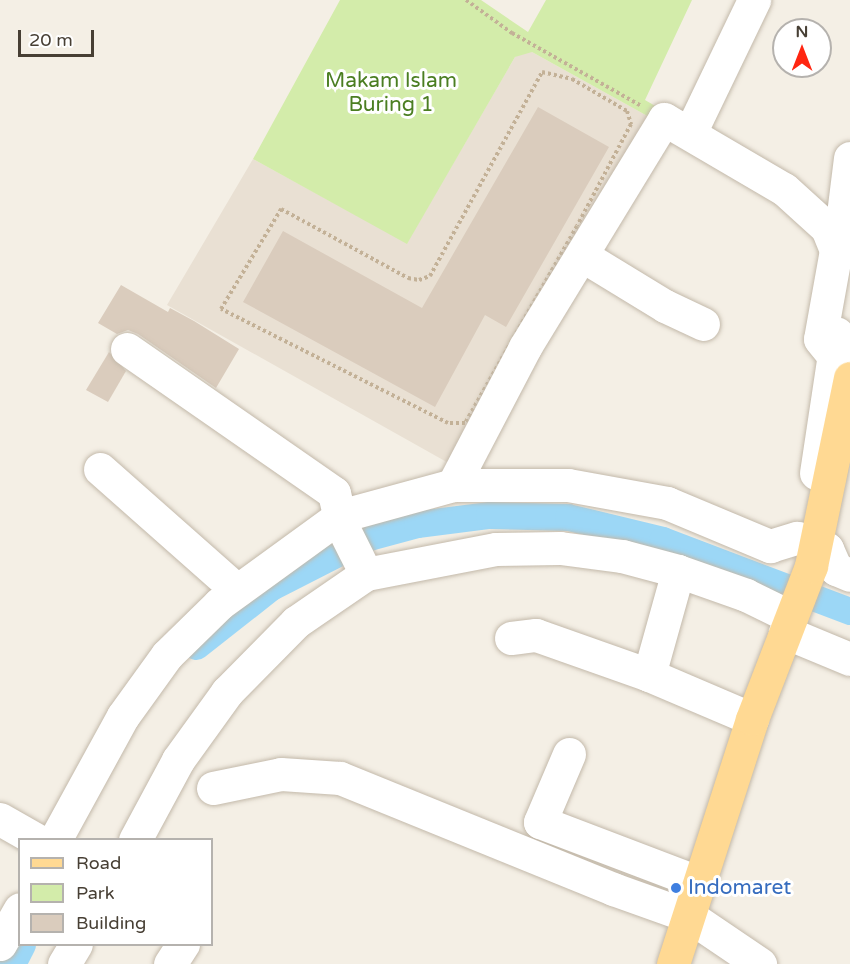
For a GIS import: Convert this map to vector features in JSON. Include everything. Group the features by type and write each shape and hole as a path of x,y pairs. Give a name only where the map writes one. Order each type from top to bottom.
{"main road":[{"path":"814,553 842,367"},
{"path":"674,964 752,718 814,553 844,493 850,474"}],"street":[{"path":"453,485 525,347 583,256 677,126 754,0"},
{"path":"677,126 784,189 826,228 836,250 820,339 842,367"},
{"path":"850,158 843,214 850,241"},
{"path":"842,367 850,251"},
{"path":"583,256 665,306 704,324"},
{"path":"127,349 303,468 334,493 341,520 364,569"},
{"path":"100,470 237,590"},
{"path":"56,838 123,716 166,655 237,590 341,520 453,485 536,483 606,490 667,503 770,546 797,538 836,569 850,575"},
{"path":"136,838 178,760 227,692 296,622 364,569 496,549 560,548 622,556 678,571 746,596 790,619 850,659"},
{"path":"649,675 678,571"},
{"path":"511,638 536,635 649,675 752,718"},
{"path":"569,754 540,822 700,883"},
{"path":"213,788 281,774 340,778 613,889 689,915 760,964"},
{"path":"0,819 33,838"},
{"path":"0,944 18,912"},
{"path":"64,964 75,946"},
{"path":"170,964 182,946"}],"path":[{"path":"466,0 512,33 677,126"},
{"path":"549,71 572,79 629,114 629,129 578,226 465,423 448,423 221,309 278,209 284,209 384,266 419,280 430,276 539,74 549,71"}],"shaded area":[{"path":"524,52 532,52 651,118 452,465 167,305 253,159 407,243 515,57"}],"green space":[{"name":"Makam Islam Buring 1","path":"340,0 481,0 528,32 546,0 692,0 645,100 657,107 651,118 532,52 515,57 407,244 253,159"}],"building":[{"path":"538,107 609,147 506,327 485,315 435,407 243,302 283,231 422,308"},
{"path":"121,285 168,312 170,308 194,321 239,349 216,388 138,334 128,330 117,334 98,323"},
{"path":"109,352 126,371 108,402 86,390"}],"waterway":[{"path":"196,646 271,587 369,537 417,524 489,515 568,517 662,540 850,611"},
{"path":"12,964 21,946"}],"place":[{"name":"Indomaret","path":"676,888"}]}
